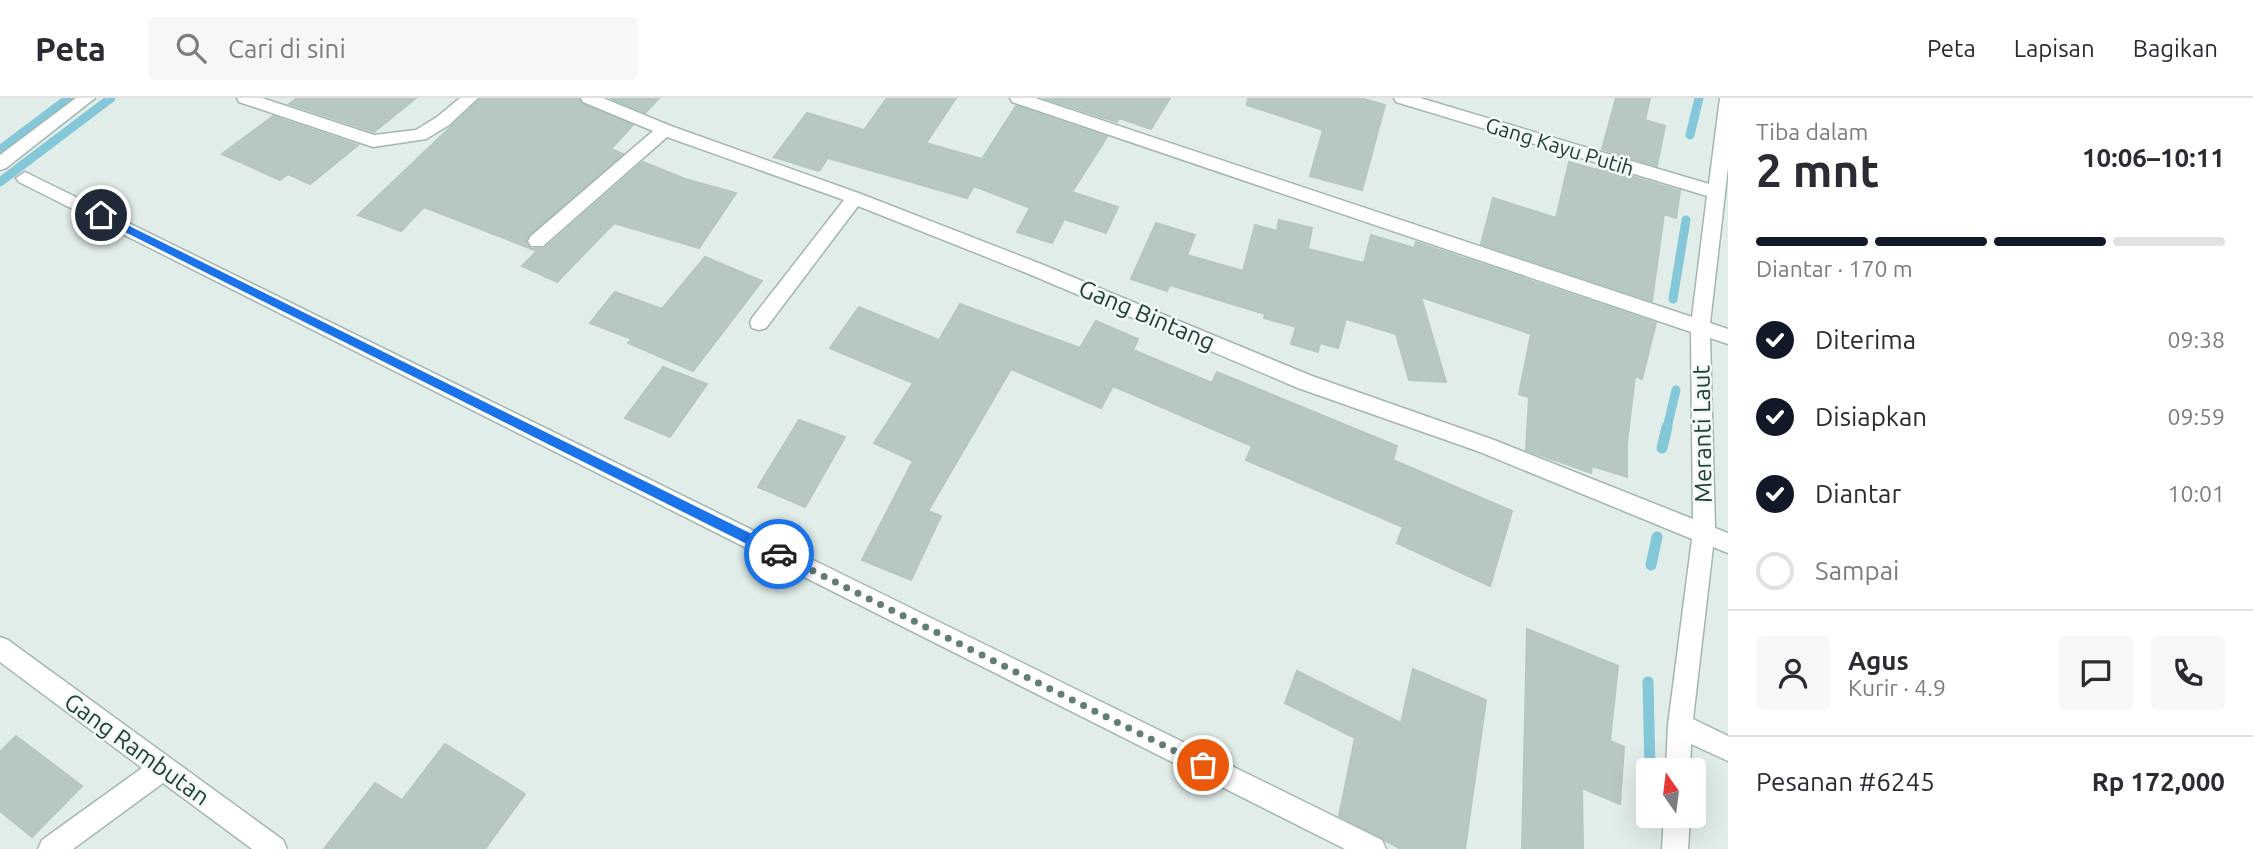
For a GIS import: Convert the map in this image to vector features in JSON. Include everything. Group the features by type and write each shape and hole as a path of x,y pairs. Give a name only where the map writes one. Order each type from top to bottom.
{"street":[{"path":"0,164 87,98"},
{"path":"245,98 373,141 420,135 443,121 470,98"},
{"name":"Gang Bintang","path":"589,98 665,130 855,198 1035,269 1305,382 1487,446 1728,543"},
{"path":"1018,98 1728,337"},
{"name":"Gang Kayu Putih","path":"1402,98 1717,193"},
{"name":"Meranti Laut","path":"1679,758 1680,725 1704,532 1700,327 1727,98"},
{"path":"537,241 665,130"},
{"path":"26,178 1373,849"},
{"path":"759,323 855,198"},
{"name":"Gang Rambutan","path":"0,648 274,849"},
{"path":"1680,725 1728,749"},
{"path":"51,849 163,768"},
{"path":"1675,849 1676,828"}],"building":[{"path":"297,98 416,98 374,132 289,104"},
{"path":"481,98 578,98 582,104 633,125 611,149 623,154 529,235 526,242 531,249 424,207 401,231 358,215"},
{"path":"610,98 659,98 645,113"},
{"path":"887,98 956,98 926,143 982,159 1016,106 1107,137 1072,192 1118,207 1106,233 1064,219 1052,243 1017,232 1030,208 974,186 967,198 828,158 819,171 774,157 807,113 864,130"},
{"path":"1043,98 1170,98 1151,129 1119,118 1117,122"},
{"path":"1248,98 1360,98 1385,105 1362,190 1310,176 1323,130 1247,105"},
{"path":"1616,98 1650,98 1645,120 1665,126 1657,166 1602,149"},
{"path":"273,116 358,145 310,184 288,174 280,180 222,154"},
{"path":"643,162 685,179 736,193 699,248 614,223 557,282 522,266 537,251 532,249 545,248"},
{"path":"1569,162 1597,170 1598,166 1680,191 1676,218 1664,214 1652,301 1481,244 1493,198 1556,218"},
{"path":"1279,220 1312,228 1308,249 1364,263 1371,235 1414,248 1416,242 1656,323 1642,379 1635,376 1627,443 1627,477 1592,466 1591,473 1526,450 1529,397 1519,394 1531,334 1421,297 1446,382 1409,380 1396,334 1346,319 1338,348 1320,343 1318,352 1291,344 1296,327 1264,318 1265,314 1170,285 1167,291 1131,279 1156,223 1195,235 1187,255 1243,271 1255,225 1277,231"},
{"path":"705,257 762,281 693,371 628,343 632,339 590,323 615,292 662,309"},
{"path":"960,304 1080,348 1096,321 1138,339 1133,350 1212,383 1217,372 1397,446 1393,460 1512,511 1490,586 1397,543 1403,527 1246,460 1252,446 1113,386 1101,408 1011,369 928,511 941,516 911,580 862,560 913,461 874,443 913,383 830,348 859,307 939,340"},
{"path":"663,367 707,384 670,437 625,418"},
{"path":"799,420 845,437 805,507 758,487"},
{"path":"1527,629 1618,666 1610,741 1624,747 1620,804 1582,788 1583,849 1522,849"},
{"path":"1413,669 1486,700 1465,849 1401,849 1339,816 1355,738 1285,703 1297,671 1401,723"},
{"path":"16,736 82,786 32,837 0,811 0,752"},
{"path":"445,744 525,794 485,849 324,849 375,783 402,800"}],"waterway":[{"path":"0,150 69,98"},
{"path":"0,182 111,98"},
{"path":"1690,135 1699,98"},
{"path":"1673,299 1686,220"},
{"path":"1667,428 1676,390"},
{"path":"1662,448 1667,427"},
{"path":"1651,565 1657,537"},
{"path":"1648,682 1650,758"}],"way so far":[{"path":"779,554 1203,765"}],"route":[{"path":"101,215 779,554"}]}
